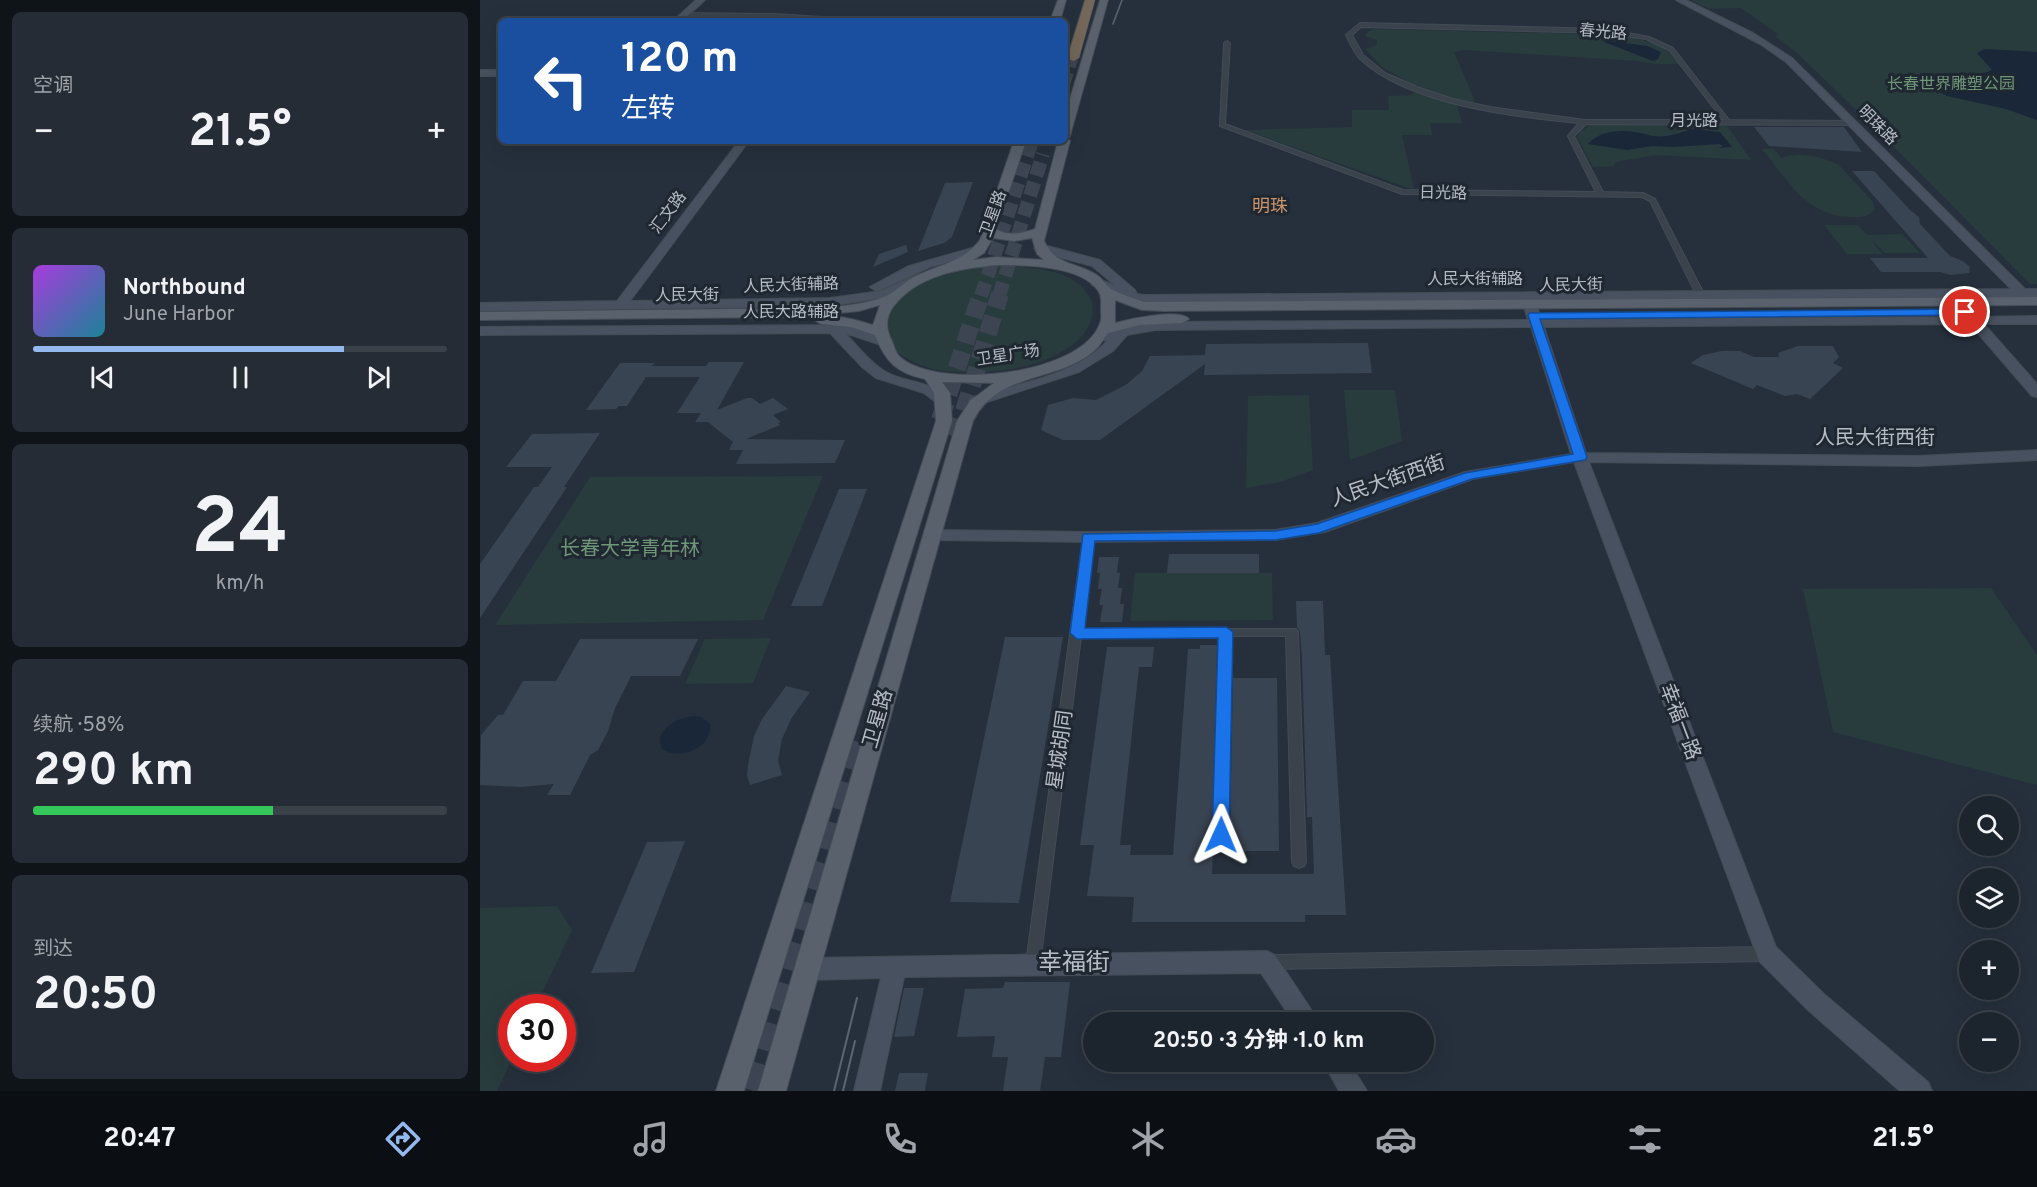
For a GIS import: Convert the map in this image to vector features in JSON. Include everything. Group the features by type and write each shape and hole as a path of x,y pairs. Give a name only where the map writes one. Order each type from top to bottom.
{"highway":[{"path":"1073,58 1090,0"}],"main road":[{"path":"1056,18 1062,0"},
{"path":"1068,124 1104,0"},
{"name":"卫星路","path":"946,269 966,260 979,250 990,230 1019,144"},
{"path":"1063,144 1038,241 1044,254 1064,267 1096,282 1108,293 1112,316 1103,334"},
{"path":"990,230 1003,237 1023,237 1040,231"},
{"path":"882,337 880,317 892,298 919,278 946,269 996,261 1032,261 1064,267"},
{"name":"人民大街","path":"1108,293 1150,307 1531,310 1960,307 2033,300"},
{"name":"人民大街","path":"480,316 800,314 860,307 892,298"},
{"name":"人民大街","path":"1103,334 1140,321 1164,319 1531,310"},
{"name":"人民大街","path":"480,321 798,318 853,323 882,337"},
{"name":"卫星广场","path":"882,337 894,359 912,369 930,375 962,380 992,380 1022,376 1051,368 1076,357 1103,334"},
{"path":"930,375 942,393 943,400"},
{"path":"976,402 986,392 1022,376"},
{"name":"卫星路","path":"730,1091 944,421 943,400"},
{"name":"卫星路","path":"772,1091 965,422 976,402"}],"street":[{"path":"680,18 701,0"},
{"name":"明珠路","path":"1680,0 1775,48 2033,300"},
{"path":"680,18 775,16 806,18"},
{"name":"春光路","path":"1584,122 1492,111 1442,98 1402,84 1371,68 1353,49 1349,35 1360,25 1605,31 1647,38 1671,49 1727,121"},
{"name":"日光路","path":"1227,43 1222,125 1402,192 1643,195 1653,200 1700,294"},
{"path":"480,73 498,73"},
{"path":"1584,122 1571,136 1601,195"},
{"name":"月光路","path":"1584,122 1851,122"},
{"name":"汇文路","path":"621,306 742,144"},
{"path":"1040,248 1096,263 1136,298"},
{"path":"841,301 874,288 901,272 940,258 979,250"},
{"name":"人民大街辅路","path":"480,307 805,304 884,294 919,278"},
{"name":"人民大街辅路","path":"1096,282 1136,298 1531,310"},
{"name":"人民大街辅路","path":"1103,334 1155,326 1531,310 1700,294 1960,307 2037,320"},
{"name":"人民大街辅路","path":"1960,307 2033,300"},
{"path":"1960,307 2037,393"},
{"name":"幸福一路","path":"1531,310 1580,457 1643,629 1767,954 1816,1002 1919,1091"},
{"path":"833,329 849,343 862,360 883,376 917,385 936,393 943,400"},
{"name":"人民大路辅路","path":"480,331 833,329 858,331 882,337"},
{"path":"976,402 1007,390 1074,371 1113,345 1122,332"},
{"name":"人民大街西街","path":"932,535 1088,537 1275,535 1319,528 1470,476 1580,457 1918,461 2037,455"},
{"name":"星城胡同","path":"1033,964 1088,537"},
{"path":"1221,835 1226,632"},
{"path":"1077,633 1292,632 1299,862"},
{"path":"1267,962 1767,954"},
{"path":"1267,962 1301,1012"},
{"name":"幸福街","path":"808,969 1267,962"},
{"path":"867,1091 896,966"},
{"path":"1342,1072 1354,1091"}],"green space":[{"name":"长春世界雕塑公园","path":"1691,0 2037,0 2037,284 2030,284 1879,132 1797,53 1775,36 1779,35 1741,8 1709,9"},
{"path":"1374,29 1624,35 1663,46 1679,64 1465,50 1454,52 1475,101 1470,104 1412,84 1382,67 1365,49 1377,45 1377,40 1365,36"},
{"path":"1416,92 1457,105 1462,123 1430,123 1432,135 1402,135 1414,190 1245,130 1352,127 1352,110 1389,110 1388,96 1410,95"},
{"path":"1592,124 1726,124 1751,160 1657,155 1621,161 1615,163 1614,166 1593,167 1577,137 1580,132"},
{"path":"1762,149 1774,149 1781,158 1796,155 1810,156 1839,165 1873,202 1875,210 1862,217 1837,216 1823,211 1800,195"},
{"path":"1824,225 1858,225 1867,235 1902,234 1920,253 1885,253 1870,238 1882,254 1847,254"},
{"path":"994,266 1048,270 1061,274 1083,287 1093,308 1090,323 1082,336 1069,348 1053,357 1034,364 994,371 955,372 932,369 892,349 885,318 906,294 947,275"},
{"path":"1344,390 1395,390 1402,441 1350,460"},
{"path":"1309,395 1313,470 1280,482 1246,488 1248,396"},
{"name":"长春大学青年林","path":"823,476 763,620 495,625 590,477"},
{"path":"1135,573 1272,573 1273,620 1130,621"},
{"path":"1991,588 2037,655 2037,785 1833,732 1803,589"},
{"path":"771,638 753,683 685,684 705,639"},
{"path":"557,906 572,930 542,994 498,994 498,1072 506,1072 497,1091 480,1091 480,908"}],"water":[{"path":"1604,42 1647,46 1661,52 1658,59 1653,61"},
{"path":"1985,49 2037,52 2037,120 2006,109 1947,96 1936,90 1931,80 1938,76 1953,73 1977,74 1992,70 1977,53"},
{"path":"1691,129 1720,132 1732,147 1719,148 1723,146 1719,144 1652,146 1627,150 1588,144 1609,132 1626,131 1665,136"},
{"path":"694,716 701,717 710,724 706,740 700,746 685,753 676,754 661,748 660,737 666,728 678,720"}],"building":[{"path":"1754,127 1844,127 1862,152 1769,146"},
{"path":"1852,171 1874,171 1919,217 1920,224 1950,256 1963,261 1970,267 1969,273 1951,275 1940,272 1881,272 1870,258 1928,258"},
{"path":"973,182 952,237 944,243 918,251 945,183"},
{"path":"906,245 908,252 873,267 879,254"},
{"path":"1368,343 1372,373 1204,375 1205,364 1100,440 1063,440 1041,430 1048,405 1073,398 1096,400 1127,384 1142,371 1150,356 1205,355 1206,344"},
{"path":"1798,346 1833,346 1839,357 1833,363 1843,368 1810,399 1797,394 1785,396 1757,385 1753,389 1691,363 1703,355 1722,351 1740,351 1754,357 1779,357 1778,353"},
{"path":"709,362 744,362 717,410 747,398 752,398 760,404 773,398 788,409 773,415 781,422 778,423 780,425 746,439 845,440 835,463 736,464 743,450 729,450 733,442 708,422 695,422 701,413 677,413 700,377 646,377 627,406 619,406 616,409 586,410 620,363 655,363 652,366 706,366"},
{"path":"600,433 480,618 480,564 534,487 538,487 552,467 506,467 532,434"},
{"path":"839,489 867,489 822,606 791,606"},
{"path":"1169,554 1259,554 1259,573 1167,573"},
{"path":"1099,557 1119,557 1118,588 1122,588 1120,604 1124,604 1122,622 1100,622 1103,605 1099,605 1102,589 1098,589"},
{"path":"1296,601 1323,601 1325,655 1330,655 1346,915 1305,915 1305,922 1132,922 1134,897 1087,896 1094,845 1080,845 1107,647 1154,647 1152,667 1139,667 1120,845 1131,845 1130,855 1173,855 1188,649 1200,649 1200,645 1217,645 1212,836 1215,841 1222,843 1228,840 1230,835 1233,678 1277,678 1279,851 1213,851 1212,874 1314,874 1312,817 1307,817 1302,657"},
{"path":"1005,637 1063,637 1019,903 950,902"},
{"path":"580,639 698,639 680,676 631,676 615,708 608,731 598,750 590,755 570,795 547,795 554,784 521,787 480,785 481,735 498,715 503,715 523,681 556,681"},
{"path":"786,686 810,692 791,719 782,739 778,761 782,775 750,785 747,776 754,736 762,719"},
{"path":"685,841 634,972 591,973 647,842"},
{"path":"1005,982 1070,982 1061,1057 1045,1057 1040,1091 1003,1091 1008,1057 992,1057 995,1036 957,1037 965,989 1003,988"},
{"path":"904,988 924,988 914,1036 894,1037"},
{"path":"899,1073 928,1073 925,1091 895,1091"}],"tunnel":[{"path":"1068,74 1073,58"},
{"path":"981,296 1031,144"},
{"path":"999,296 1043,154"},
{"path":"940,420 981,294"},
{"path":"956,437 1000,294"},
{"path":"855,764 862,742"},
{"path":"754,1091 856,762"}],"tram line":[{"path":"1113,24 1122,0"},
{"path":"834,1091 857,998"},
{"path":"843,1091 855,1041"}],"district":[{"name":"明珠","path":"1270,207"}],"route":[{"path":"1221,835 1226,632 1077,633 1088,537 1275,535 1319,528 1470,476 1580,457 1535,324 1534,315 1965,312"}]}
